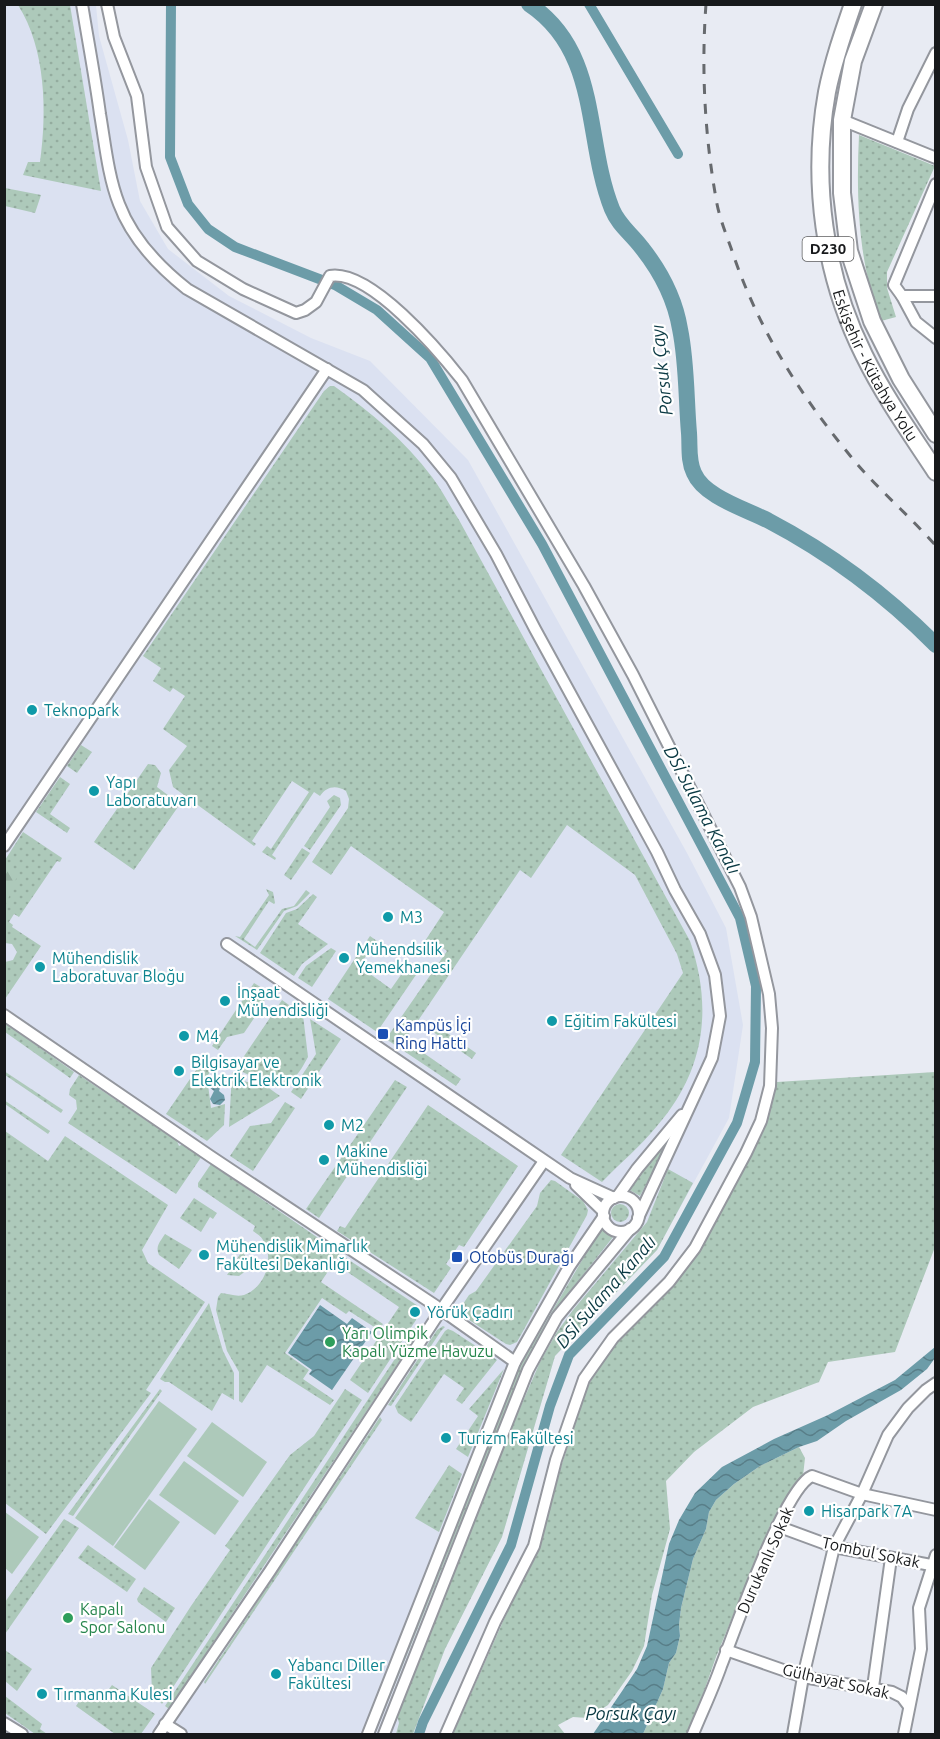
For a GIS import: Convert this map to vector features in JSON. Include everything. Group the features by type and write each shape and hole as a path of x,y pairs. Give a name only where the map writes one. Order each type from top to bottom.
{"highway":[{"name":"Eskişehir - Kütahya Yolu","path":"853,4 834,60 823,122 821,196 830,260 838,292 864,355 936,472"},
{"name":"Eskişehir - Kütahya Yolu","path":"874,4 853,60 842,120 842,193 849,251 872,321 901,379 936,434"}],"street":[{"path":"82,4 107,158 118,204 131,228 149,254 187,289 363,390 423,444 451,478 496,554 657,852 700,934 716,975 720,1016 712,1058 638,1218 557,1317 528,1370 384,1734"},
{"path":"107,4 114,37 137,96 146,166 167,227 197,261 243,289 296,313 306,310 316,302 330,276 340,274 356,280 415,326 462,380 584,586 677,758 740,887 751,917 770,994 772,1028 770,1086 761,1121 747,1153 695,1248 669,1282 613,1338 584,1378 556,1460 534,1546 495,1622 446,1734"},
{"path":"897,142 908,109 933,66 936,52"},
{"path":"842,120 936,158"},
{"path":"936,184 894,285 916,321 936,338"},
{"path":"902,296 936,296"},
{"path":"4,846 327,369"},
{"path":"227,944 570,1178 616,1197 627,1197 634,1202 638,1210 638,1218"},
{"path":"4,1015 515,1362"},
{"path":"368,1734 515,1362 569,1267 603,1214 607,1203 616,1197 692,1103"},
{"path":"159,1734 270,1571 441,1310 544,1161"},
{"path":"570,1178 603,1214 606,1224 613,1230 630,1229"},
{"path":"793,1734 803,1677 834,1547 862,1494 888,1435 908,1408 926,1389 936,1383"},
{"name":"Durukanlı Sokak","path":"693,1734 777,1526 798,1488 806,1478 812,1476 862,1494"},
{"path":"862,1494 936,1510"},
{"name":"Tombul Sokak","path":"777,1526 834,1547 891,1558 933,1560"},
{"path":"873,1687 891,1558"},
{"path":"904,1734 921,1648 919,1608 933,1560"},
{"name":"Gülhayat Sokak","path":"726,1650 803,1677 892,1692 902,1697 908,1705"},
{"path":"4,1723 22,1734"},
{"path":"165,1724 181,1734"}],"shaded area":[{"path":"5,5 96,5 99,36 128,140 140,201 168,249 229,296 311,338 370,361 468,460 687,853 726,928 743,1025 729,1118 657,1250 555,1356 502,1537 445,1649 413,1734 5,1734"}],"green space":[{"path":"18,5 70,5 101,191 23,175 28,162 40,162 43,102 42,81 34,41"},
{"path":"859,135 935,166 887,272 887,288 896,317 881,321 867,276 860,230"},
{"path":"5,188 41,195 35,213 5,206"},
{"path":"334,386 348,396 387,428 422,464 439,487 690,941 701,990 702,1014 695,1061 686,1083 657,1126 602,1182 561,1155 683,973 677,954 635,875 567,825 531,878 520,870 405,1040 461,1079 456,1086 386,1039 447,951 431,940 425,941 444,912 351,846 331,875 312,862 348,808 349,799 346,791 332,788 320,796 314,792 272,855 276,858 275,860 262,852 267,846 271,849 309,792 292,781 252,841 256,844 254,846 173,787 169,770 187,746 163,729 185,696 173,688 170,692 153,681 161,668 143,656 324,391"},
{"path":"81,745 92,752 77,773 67,766"},
{"path":"148,764 155,765 161,773 157,787 180,804 134,870 94,842"},
{"path":"60,777 70,784 50,814 70,828 67,833 36,812"},
{"path":"334,795 340,798 341,805 310,850 304,846 330,807 327,801"},
{"path":"23,832 62,858 60,862 57,861 19,917 14,914 9,922 13,925 12,927 41,946 5,999 5,962 13,960 17,952 12,944 5,943 5,860"},
{"path":"302,848 310,853 291,880 284,875"},
{"path":"11,868 16,871 16,879 5,907 5,873"},
{"path":"266,889 273,892 275,903 269,901 244,939 255,947 282,909 294,906 306,890 310,893 297,906 284,911 257,950 235,936 240,937 269,895"},
{"path":"313,894 317,897 298,924 328,944 302,964 294,976 260,953 286,913 297,909"},
{"path":"370,936 377,941 359,966 391,989 410,962 420,969 377,1032 328,999"},
{"path":"331,948 336,951 312,987 298,978 306,966"},
{"path":"254,983 267,991 263,1005 244,1033 227,1037 218,1050 212,1046"},
{"path":"282,1000 303,1015 308,1057 294,1078 279,1083 256,1078 236,1068"},
{"path":"310,1019 341,1039 301,1099 291,1092 316,1054"},
{"path":"430,1021 476,1053 472,1059 426,1027"},
{"path":"5,1023 74,1072 70,1078 5,1032"},
{"path":"203,1060 213,1067 207,1077 211,1108 225,1104 224,1125 207,1141 166,1114"},
{"path":"4,1071 63,1110 61,1113 5,1075"},
{"path":"232,1072 243,1081 266,1086 280,1096 229,1127"},
{"path":"935,1072 935,1247 895,1352 828,1362 819,1382 753,1407 694,1452 666,1481 670,1529 652,1595 644,1646 632,1671 608,1705 588,1718 573,1717 558,1725 565,1734 453,1734 509,1608 538,1553 560,1470 586,1391 597,1368 617,1343 679,1277 770,1108 777,1082"},
{"path":"79,1075 177,1141 179,1146 183,1144 202,1156 176,1194 68,1123 77,1109 76,1100 69,1095 70,1089"},
{"path":"395,1080 407,1087 319,1218 306,1209"},
{"path":"4,1100 50,1131 48,1134 5,1104"},
{"path":"285,1102 295,1108 253,1171 230,1156 250,1126 271,1123"},
{"path":"428,1105 518,1166 464,1247 459,1245 446,1264 451,1268 434,1293 337,1231 340,1226 345,1228"},
{"path":"5,1131 48,1161 65,1136 168,1205 142,1250 148,1263 205,1302 146,1390 151,1393 46,1534 5,1503"},
{"path":"670,1139 640,1196 628,1189"},
{"path":"211,1164 340,1253 321,1282 383,1324 379,1330 349,1311 346,1314 322,1298 285,1353 309,1370 303,1379 334,1400 330,1405 267,1365 242,1403 239,1401 239,1372 227,1351 216,1310 218,1297 221,1293 241,1296 258,1286 266,1272 268,1255 262,1239 253,1231 255,1226 198,1187 198,1183"},
{"path":"668,1169 693,1183 657,1250 555,1356 502,1537 445,1649 413,1734 396,1734 399,1723 397,1715 540,1362 573,1310 647,1222"},
{"path":"551,1180 583,1201 588,1210 587,1215 517,1342 506,1344 463,1316 459,1310 469,1295 476,1291 537,1206 540,1193"},
{"path":"194,1198 217,1213 213,1219 210,1217 201,1232 180,1218"},
{"path":"616,1204 624,1204 629,1209 627,1220 616,1222 611,1217 611,1209"},
{"path":"601,1228 613,1237 553,1313 523,1368 375,1734 372,1734 520,1366"},
{"path":"165,1234 192,1250 179,1269 159,1255 158,1247"},
{"path":"242,1251 248,1260 247,1270 239,1276 227,1275"},
{"path":"346,1258 418,1306 416,1320 368,1393 350,1380 399,1307 340,1267"},
{"path":"209,1303 223,1351 234,1373 234,1400 222,1393 212,1411 169,1382 160,1379"},
{"path":"418,1324 423,1326 169,1709 165,1706"},
{"path":"445,1327 391,1406 388,1405 437,1330"},
{"path":"448,1329 497,1360 462,1404 456,1400 464,1388 444,1374 411,1422 398,1413 395,1406"},
{"path":"504,1369 468,1457 456,1449 478,1416 469,1409"},
{"path":"160,1389 162,1391 73,1516 68,1514"},
{"path":"345,1389 362,1400 162,1704 152,1692 151,1668 230,1550 225,1546 290,1455 314,1436"},
{"path":"159,1401 197,1429 113,1546 75,1518"},
{"path":"380,1417 382,1420 205,1684 204,1682"},
{"path":"212,1422 267,1462 243,1497 187,1456"},
{"path":"799,1447 805,1458 803,1476 771,1523 716,1657 689,1734 643,1734 663,1689 669,1663 676,1653 680,1636 681,1608 693,1559 706,1529 709,1512 716,1500 734,1484 760,1466"},
{"path":"184,1461 239,1501 215,1535 159,1495"},
{"path":"449,1465 462,1474 439,1532 415,1518"},
{"path":"149,1499 180,1522 145,1570 114,1547"},
{"path":"5,1512 39,1537 12,1574 5,1568"},
{"path":"64,1519 79,1528 5,1634 5,1602"},
{"path":"88,1545 136,1579 127,1592 78,1558"},
{"path":"144,1587 175,1608 166,1622 138,1602 137,1599"},
{"path":"5,1650 32,1669 17,1691 5,1681"},
{"path":"112,1685 155,1714 141,1734 115,1734 76,1706 84,1694 92,1698 99,1689 106,1693"},
{"path":"5,1696 42,1724 40,1729 47,1734 35,1734 5,1713"}],"water":[{"path":"212,1077 220,1078 222,1082 219,1091 224,1095 225,1100 220,1105 213,1104 210,1099 214,1091 208,1083"},
{"name":"Yarı Olimpik Kapalı Yüzme Havuzu","path":"320,1305 347,1324 352,1318 372,1332 332,1390 309,1374 312,1370 288,1353"},
{"name":"Porsuk Çayı","path":"935,1347 935,1358 927,1369 901,1390 846,1421 817,1441 760,1466 716,1500 709,1512 706,1529 693,1559 681,1608 680,1636 676,1653 669,1663 663,1689 643,1734 593,1734 637,1669 647,1646 669,1544 679,1520 695,1493 722,1467 895,1380"}],"waterway":[{"name":"DSİ Sulama Kanalı","path":"171,4 170,157 188,204 208,229 235,247 335,285 377,310 430,358 542,544 740,918 756,986 755,1062 737,1123 664,1257 569,1355 550,1406 511,1545 419,1734"},
{"name":"Porsuk Çayı","path":"529,4 552,24 568,46 580,72 603,182 612,209 655,267 675,307 684,355 690,458 699,481 716,496 769,521 836,561 898,609 936,645"},
{"path":"589,4 678,154"}],"railway":[{"path":"706,4 704,80 713,179 721,221 741,276 780,356 829,430 869,477 936,546"}],"place":[{"name":"Teknopark","path":"32,710"},
{"name":"Yapı Laboratuvarı","path":"94,791"},
{"name":"M3","path":"388,917"},
{"name":"Mühendsilik Yemekhanesi","path":"344,958"},
{"name":"Mühendislik Laboratuvar Bloğu","path":"40,967"},
{"name":"İnşaat Mühendisliği","path":"225,1001"},
{"name":"Eğitim Fakültesi","path":"552,1021"},
{"name":"Kampüs İçi Ring Hattı","path":"383,1034"},
{"name":"M4","path":"184,1036"},
{"name":"Bilgisayar ve Elektrik Elektronik","path":"179,1071"},
{"name":"M2","path":"329,1125"},
{"name":"Makine Mühendisliği","path":"324,1160"},
{"name":"Mühendislik Mimarlık Fakültesi Dekanlığı","path":"204,1255"},
{"name":"Otobüs Durağı","path":"457,1257"},
{"name":"Yörük Çadırı","path":"415,1312"},
{"name":"Yarı Olimpik Kapalı Yüzme Havuzu","path":"330,1342"},
{"name":"Turizm Fakültesi","path":"446,1438"},
{"name":"Hisarpark 7A","path":"809,1511"},
{"name":"Kapalı Spor Salonu","path":"68,1618"},
{"name":"Yabancı Diller Fakültesi","path":"276,1674"},
{"name":"Tırmanma Kulesi","path":"42,1694"}]}
